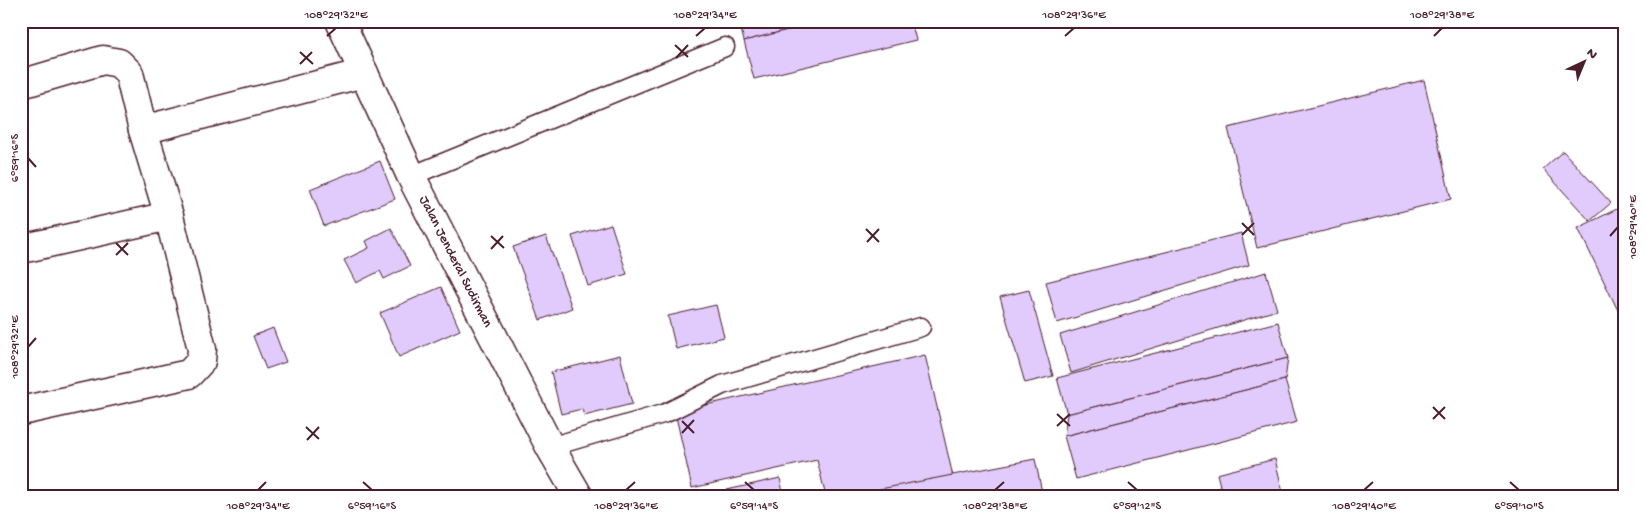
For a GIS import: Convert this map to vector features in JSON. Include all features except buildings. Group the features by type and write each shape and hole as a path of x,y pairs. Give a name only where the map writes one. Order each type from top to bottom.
{"street":[{"name":"Jalan Jenderal Sudirman","path":"340,21 411,176 550,447 580,497"},
{"path":"21,84 103,60 119,63 129,74 143,130 169,216 202,349 201,361 189,374 21,411"},
{"path":"143,130 364,73"},
{"path":"21,249 169,216"}],"lane":[{"path":"411,176 724,47"},
{"path":"550,447 666,413 722,385 920,327"}]}
